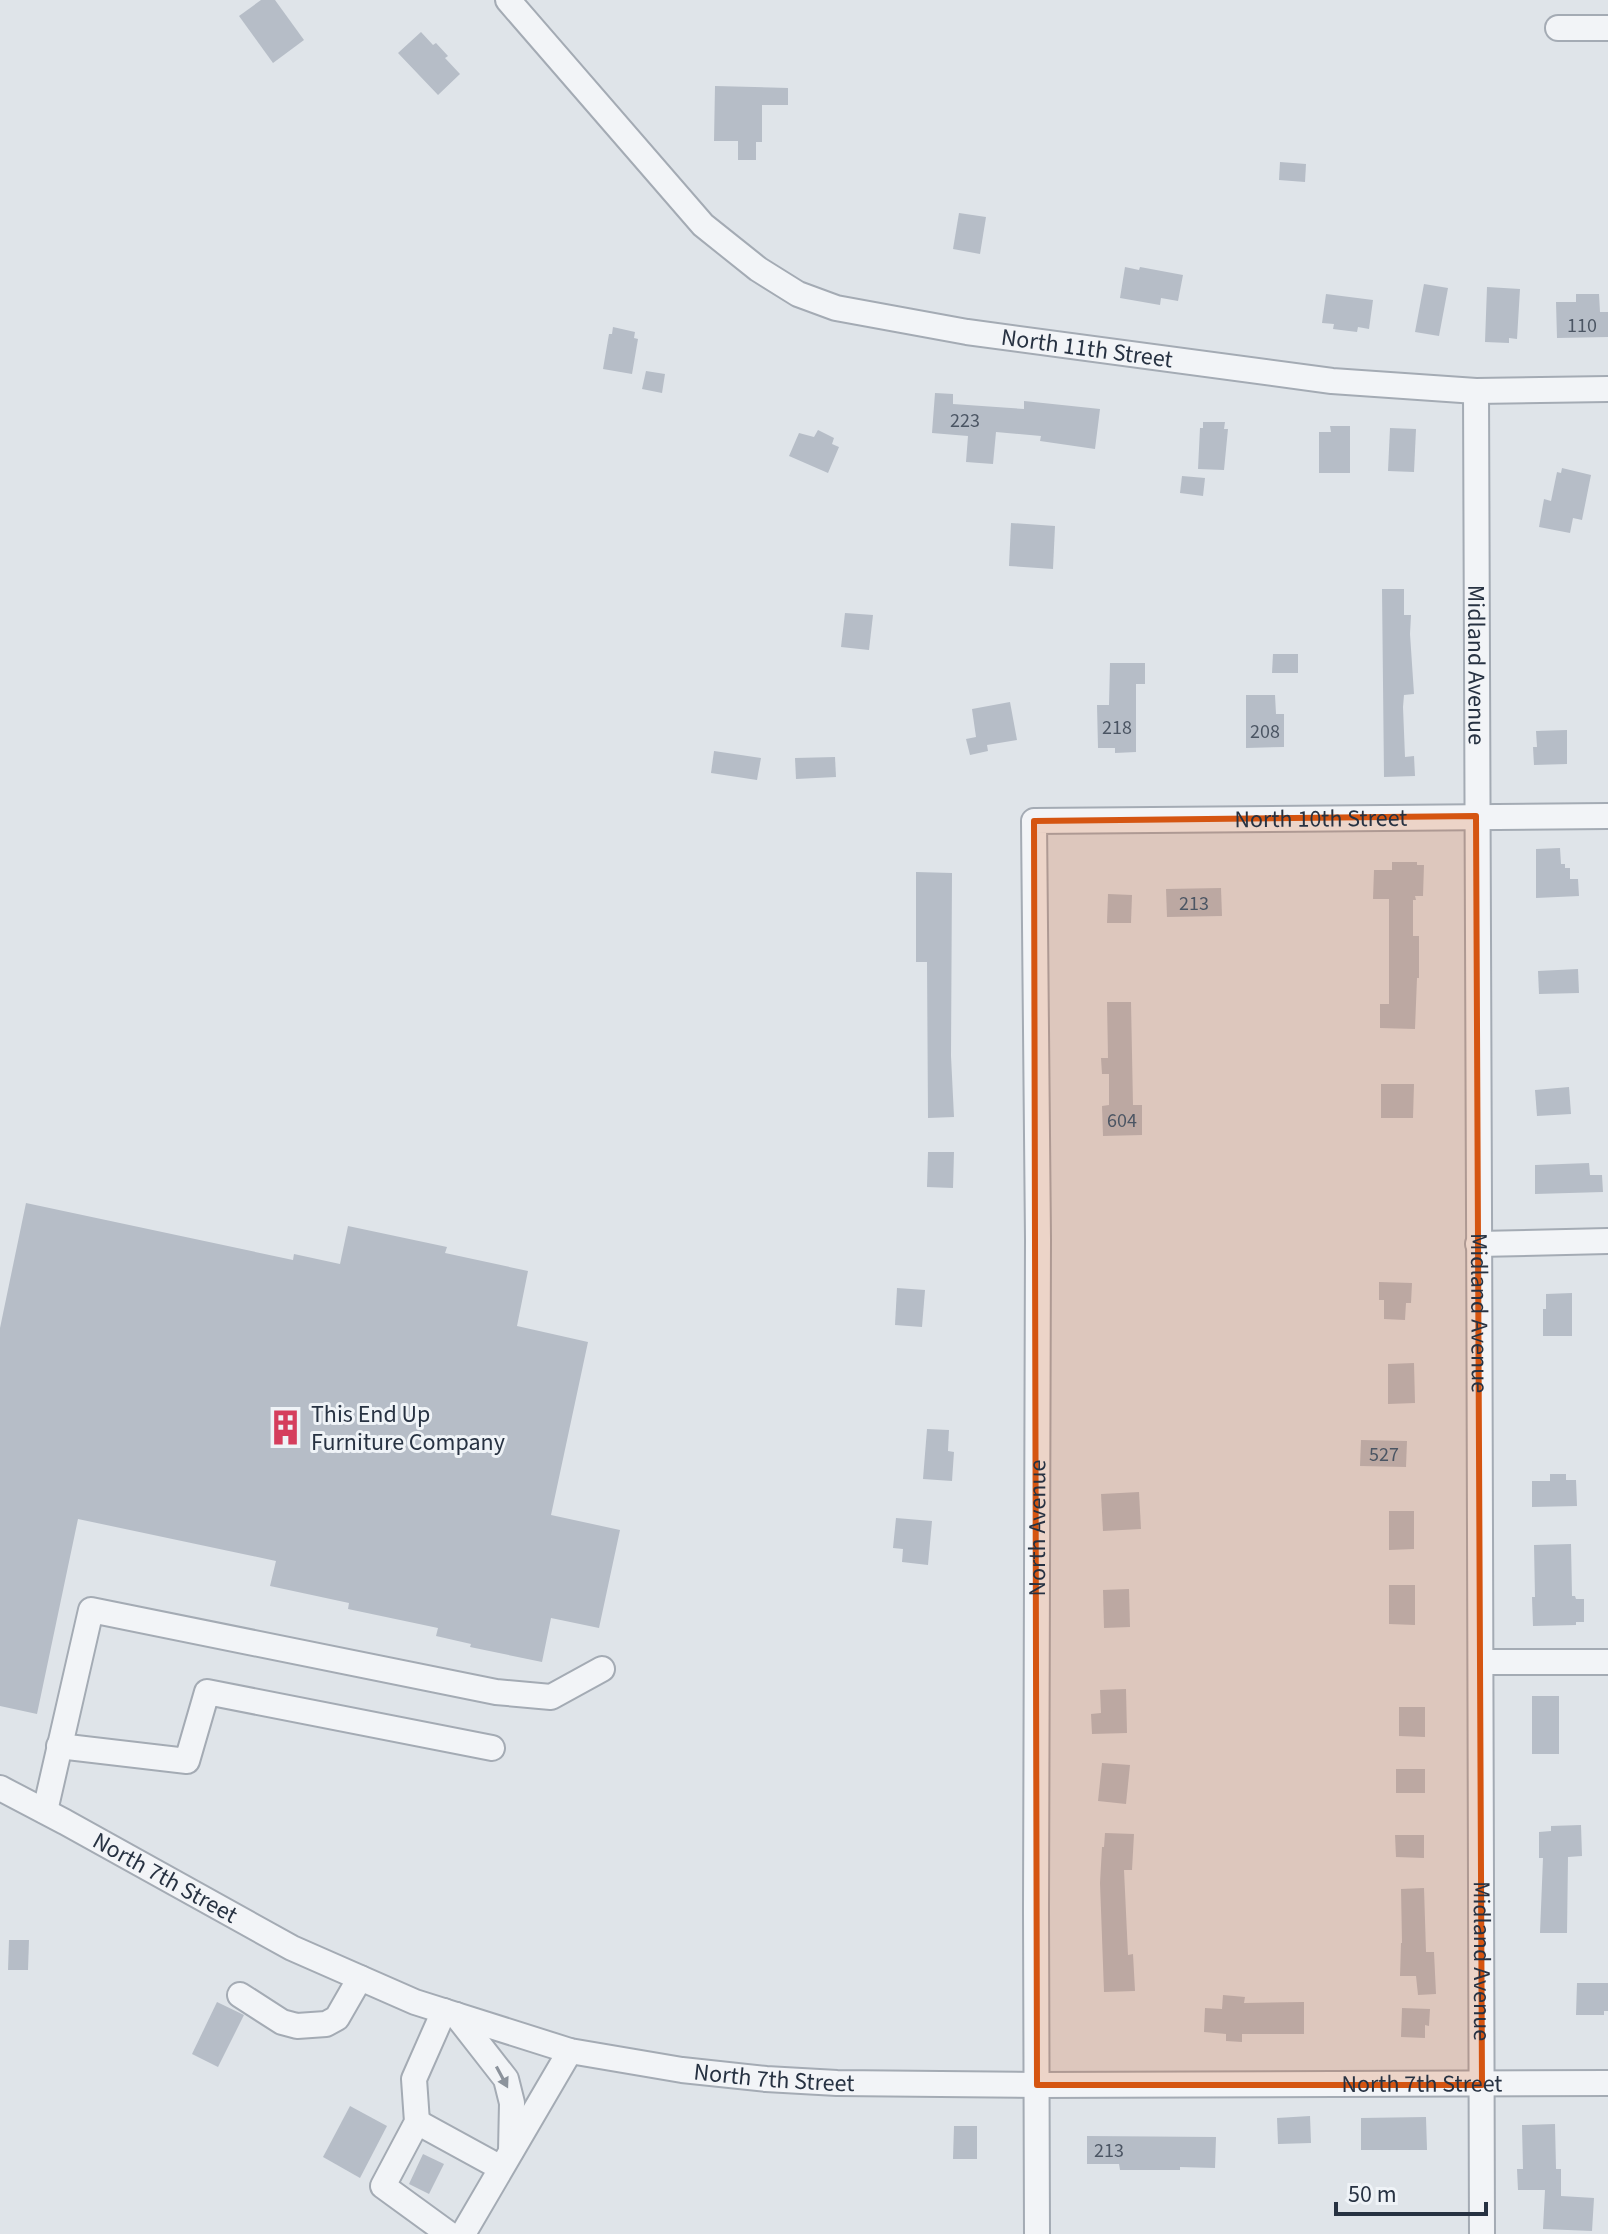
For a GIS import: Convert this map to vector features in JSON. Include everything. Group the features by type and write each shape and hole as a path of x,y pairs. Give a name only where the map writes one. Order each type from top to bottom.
{"street":[{"name":"North 11th Street","path":"508,0 703,225 747,260 798,294 836,308 967,332 1332,381 1476,391 1608,389"},
{"path":"1558,28 1608,28"},
{"name":"Midland Avenue","path":"1476,391 1482,2234"},
{"name":"North 10th Street","path":"1034,821 1608,816"},
{"name":"North Avenue","path":"1034,821 1038,1224 1037,2234"},
{"path":"1478,1244 1608,1241"},
{"path":"45,1811 91,1610 496,1692 551,1697 602,1669"},
{"path":"1482,1662 1608,1662"},
{"path":"59,1746 187,1761 207,1692 492,1748"},
{"name":"North 7th Street","path":"0,1788 292,1948 450,2013 570,2051 682,2070 837,2083 1608,2083"},
{"path":"240,1995 282,2022 297,2026 326,2024 337,2018 360,1978"},
{"path":"449,2234 383,2186 417,2122 414,2079 450,2013 506,2079 512,2103 506,2160"},
{"path":"463,2234 570,2051"},
{"path":"417,2122 506,2160"}],"highlighted area":[{"path":"1476,816 1482,2085 1037,2085 1034,821"}],"building":[{"path":"261,0 275,0 304,40 273,63 239,16"},
{"path":"421,32 433,45 436,43 460,74 438,95 398,53"},
{"path":"715,86 788,88 788,105 762,105 762,142 756,142 756,160 738,160 738,141 714,141"},
{"path":"1280,162 1306,164 1305,182 1279,180"},
{"path":"959,213 986,217 980,254 953,249"},
{"path":"1125,267 1183,275 1178,301 1161,298 1160,305 1120,298"},
{"path":"1424,284 1448,288 1439,336 1415,332"},
{"path":"1487,287 1520,289 1517,339 1509,338 1509,343 1485,342"},
{"path":"1326,294 1373,300 1369,329 1358,327 1357,332 1333,329 1334,324 1322,323"},
{"path":"1576,294 1599,294 1600,312 1608,312 1608,337 1557,338 1556,302 1576,302"},
{"path":"613,327 635,332 634,338 638,339 632,374 603,369"},
{"path":"646,371 665,374 662,393 642,389"},
{"path":"935,393 953,394 953,404 1024,409 1024,401 1100,409 1095,449 1040,441 1041,436 996,432 993,464 966,462 968,436 932,433"},
{"path":"1203,422 1225,422 1224,429 1228,429 1224,470 1198,469"},
{"path":"1330,426 1350,426 1350,473 1319,473 1319,432 1331,432"},
{"path":"1390,428 1416,429 1414,472 1388,471"},
{"path":"818,430 834,438 832,444 839,447 828,473 789,456 799,433 814,437"},
{"path":"1562,468 1591,475 1582,520 1573,518 1570,533 1539,527 1544,499 1551,501 1557,472 1561,473"},
{"path":"1182,476 1205,478 1203,496 1180,493"},
{"path":"1011,523 1055,526 1053,569 1009,566"},
{"path":"1382,589 1404,589 1404,615 1411,615 1414,694 1404,695 1403,707 1405,757 1414,756 1415,776 1384,777"},
{"path":"845,613 873,615 869,650 841,647"},
{"path":"1273,654 1298,654 1298,673 1272,673"},
{"path":"1110,663 1145,663 1145,684 1136,684 1136,752 1115,753 1115,748 1098,748 1097,705 1109,705"},
{"path":"1246,695 1275,695 1276,714 1284,714 1284,747 1246,748"},
{"path":"1010,702 1017,740 987,745 988,751 970,755 966,739 976,737 972,709"},
{"path":"1567,730 1567,764 1534,765 1536,731"},
{"path":"714,751 761,758 757,780 711,773"},
{"path":"835,757 836,777 796,779 795,758"},
{"path":"1560,848 1561,864 1570,868 1570,879 1578,879 1579,896 1536,898 1536,849"},
{"path":"1392,862 1424,865 1423,896 1415,896 1416,900 1413,900 1413,936 1419,936 1415,1029 1380,1028 1380,1004 1389,1004 1389,899 1373,899 1374,870 1392,870"},
{"path":"916,872 952,873 951,1056 954,1117 928,1118 927,962 916,962"},
{"path":"1221,888 1222,916 1167,917 1166,889"},
{"path":"1108,894 1132,895 1131,923 1107,923"},
{"path":"1578,969 1579,993 1539,994 1538,971"},
{"path":"1107,1002 1131,1002 1133,1105 1142,1105 1142,1135 1103,1136 1102,1106 1109,1105 1109,1074 1102,1074 1101,1058 1108,1058"},
{"path":"1381,1084 1414,1084 1413,1118 1381,1118"},
{"path":"1569,1087 1571,1114 1537,1116 1535,1090"},
{"path":"928,1152 954,1152 953,1188 927,1187"},
{"path":"1589,1163 1590,1175 1602,1175 1603,1192 1535,1194 1535,1165"},
{"name":"This End Up Furniture Company","path":"26,1203 293,1260 294,1254 340,1264 348,1226 447,1247 445,1253 528,1271 517,1326 588,1342 551,1515 620,1530 599,1628 551,1618 542,1662 470,1647 471,1644 436,1636 438,1628 348,1609 349,1603 270,1586 276,1561 78,1519 37,1714 0,1706 0,1328"},
{"path":"1379,1282 1412,1283 1411,1303 1406,1303 1405,1320 1384,1319 1384,1300 1379,1300"},
{"path":"897,1288 925,1290 922,1327 895,1325"},
{"path":"1572,1293 1572,1336 1543,1336 1546,1294"},
{"path":"1414,1363 1415,1403 1388,1404 1388,1364"},
{"path":"927,1429 949,1430 948,1451 954,1452 952,1481 923,1479"},
{"path":"1361,1440 1407,1441 1406,1467 1360,1466"},
{"path":"1550,1474 1566,1474 1566,1480 1576,1480 1577,1506 1532,1507 1532,1481 1550,1481"},
{"path":"1139,1492 1141,1529 1103,1531 1101,1494"},
{"path":"1389,1511 1414,1511 1414,1549 1389,1550"},
{"path":"896,1518 932,1521 928,1565 902,1562 903,1549 893,1548"},
{"path":"1571,1544 1572,1596 1584,1599 1584,1622 1533,1626 1534,1545"},
{"path":"1389,1585 1415,1585 1415,1625 1389,1624"},
{"path":"1129,1589 1130,1627 1104,1628 1103,1590"},
{"path":"1126,1689 1127,1733 1092,1734 1091,1714 1101,1713 1100,1690"},
{"path":"1532,1696 1559,1696 1559,1754 1532,1754"},
{"path":"1399,1707 1425,1707 1425,1737 1399,1736"},
{"path":"1102,1763 1130,1765 1126,1804 1098,1801"},
{"path":"1396,1769 1425,1769 1425,1793 1396,1793"},
{"path":"1581,1825 1582,1856 1568,1857 1567,1933 1540,1933 1543,1858 1539,1858 1539,1832 1551,1831 1551,1826"},
{"path":"1105,1833 1134,1834 1132,1870 1124,1870 1128,1955 1133,1954 1135,1991 1104,1992 1100,1883"},
{"path":"1395,1835 1424,1835 1424,1858 1396,1857"},
{"path":"1424,1888 1426,1952 1434,1952 1436,1994 1418,1995 1416,1976 1400,1976 1401,1889"},
{"path":"9,1940 29,1940 28,1970 8,1970"},
{"path":"1577,1983 1608,1983 1608,2011 1604,2011 1604,2015 1576,2015"},
{"path":"1223,1995 1245,1997 1244,2003 1304,2002 1304,2034 1242,2034 1242,2042 1226,2041 1226,2034 1204,2032 1205,2008 1222,2009"},
{"path":"217,2002 244,2015 218,2067 192,2054"},
{"path":"1402,2008 1430,2009 1425,2038 1401,2037"},
{"path":"350,2106 387,2126 360,2178 323,2157"},
{"path":"1310,2116 1311,2143 1278,2144 1277,2118"},
{"path":"1426,2117 1427,2150 1361,2150 1361,2118"},
{"path":"1555,2124 1556,2169 1561,2169 1561,2196 1594,2198 1592,2231 1543,2229 1545,2190 1518,2190 1517,2169 1523,2169 1522,2125"},
{"path":"954,2126 977,2126 977,2159 953,2159"},
{"path":"1087,2136 1216,2137 1215,2168 1120,2170 1119,2164 1087,2164"},
{"path":"423,2154 444,2164 429,2194 409,2184"}],"place":[{"name":"This End Up Furniture Company","path":"285,1428"}]}
